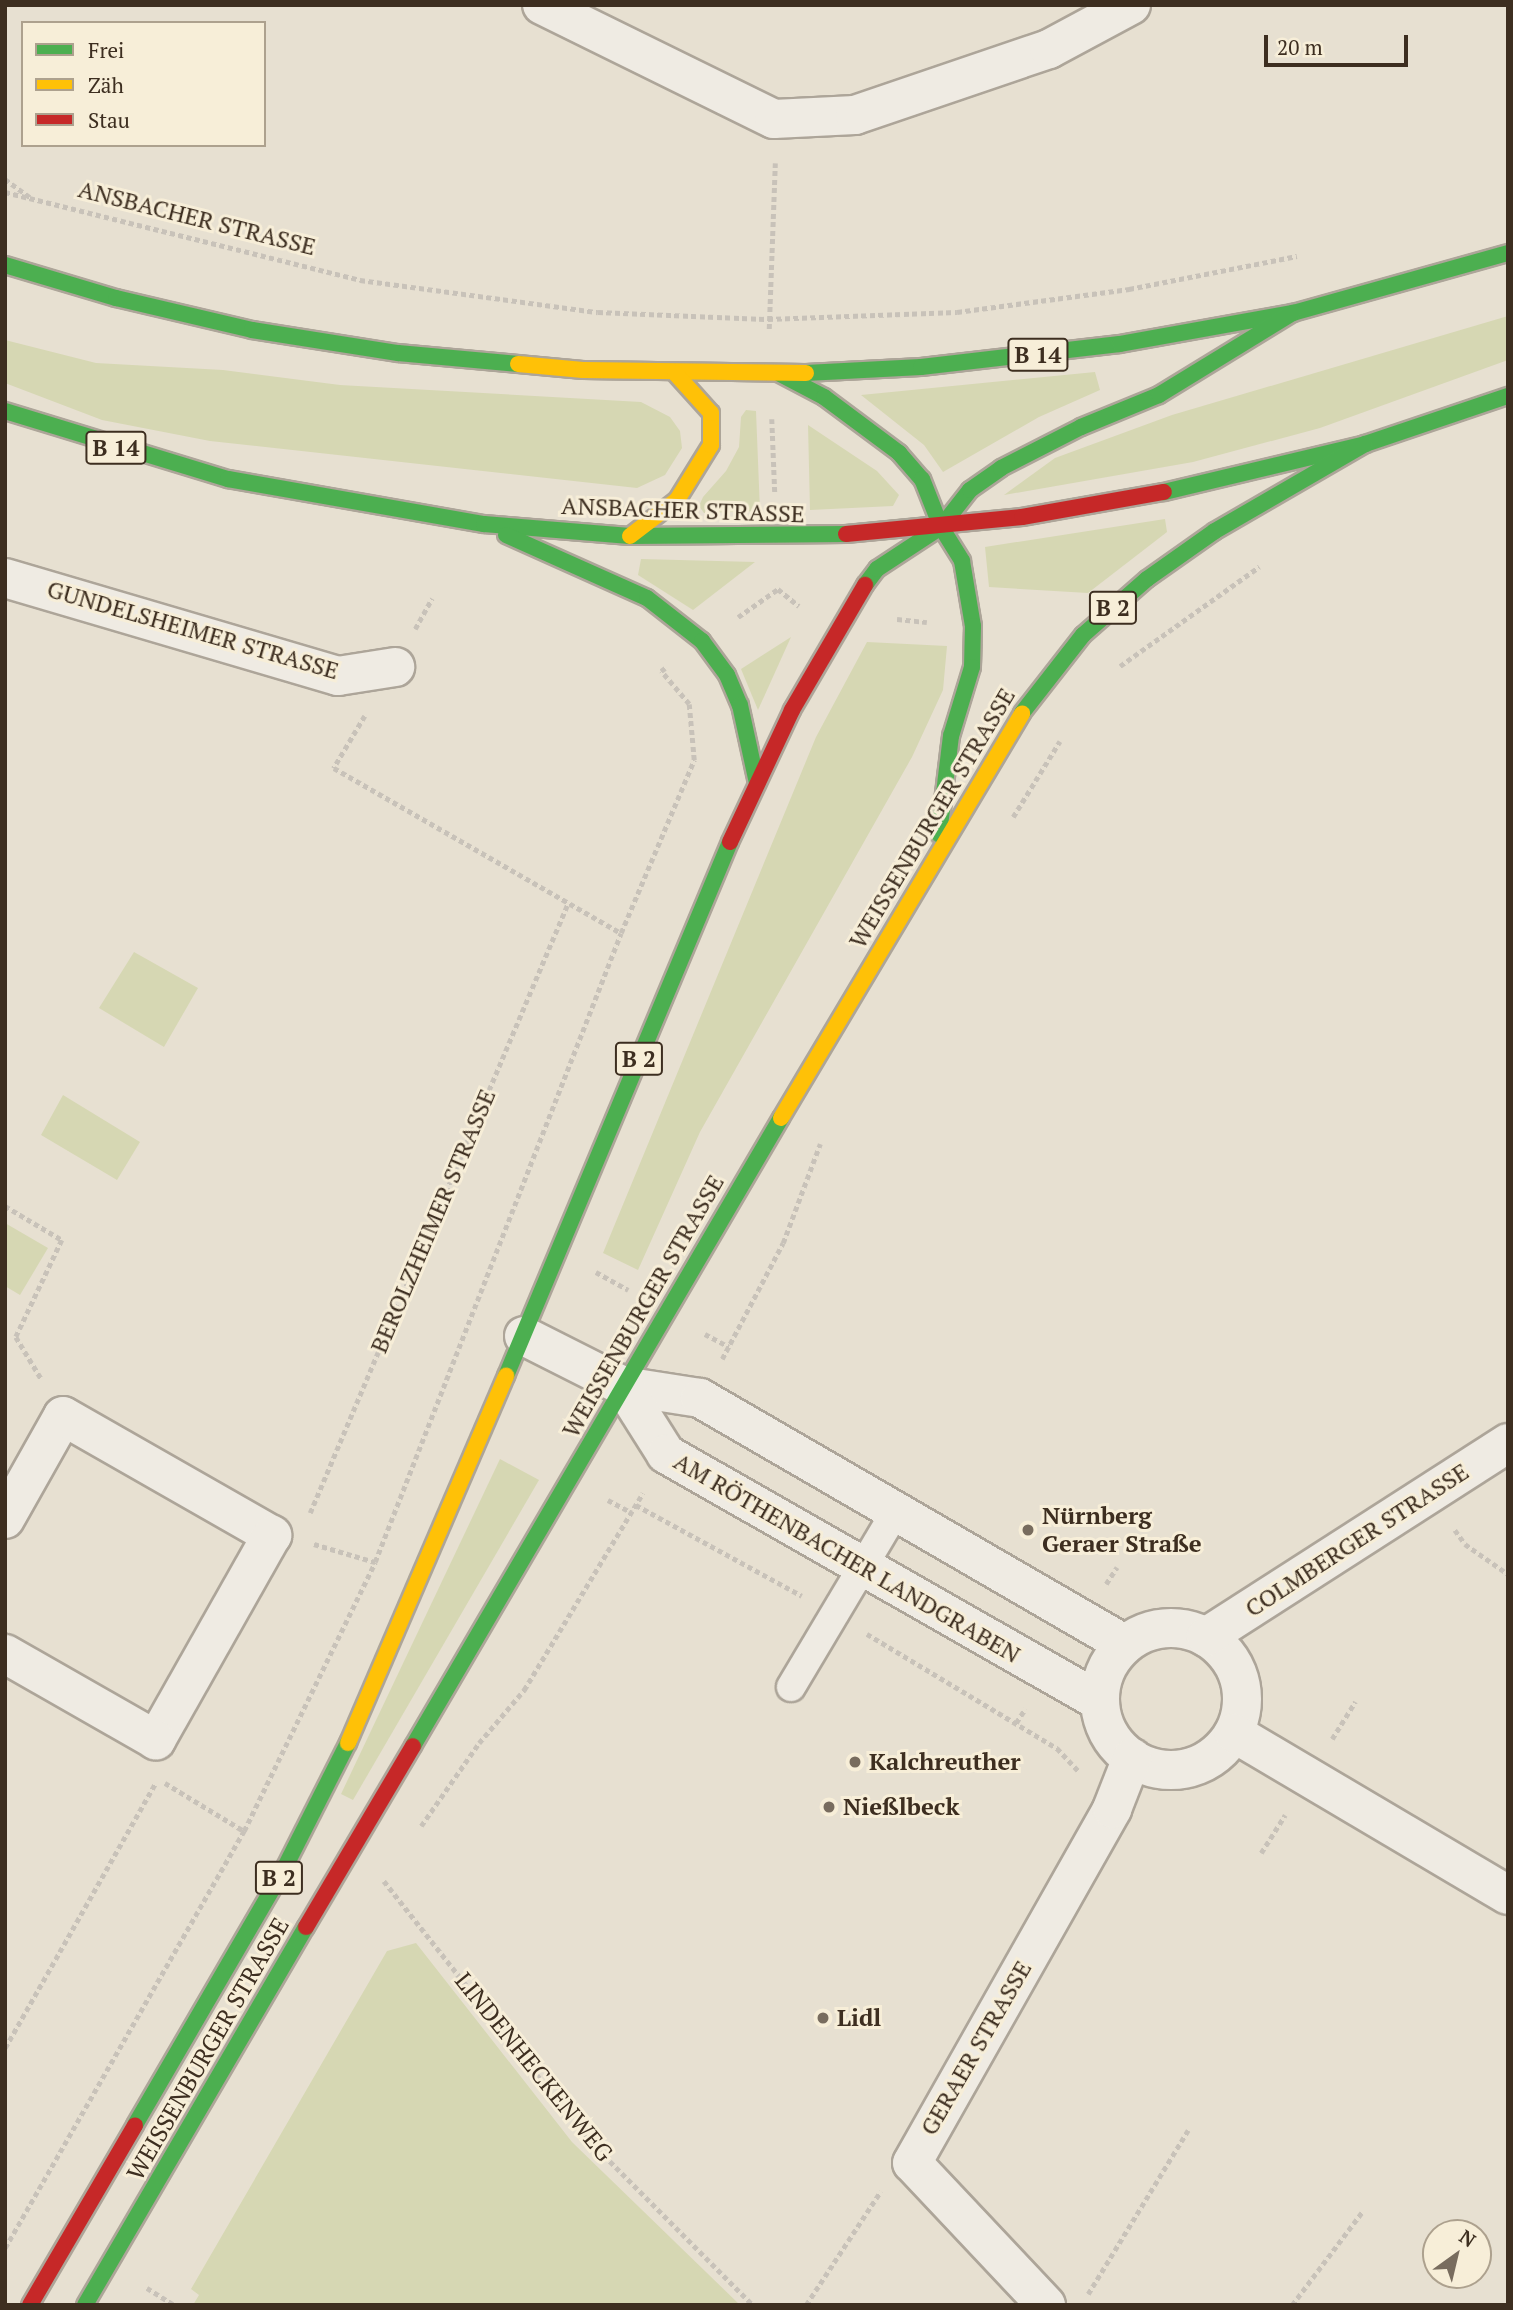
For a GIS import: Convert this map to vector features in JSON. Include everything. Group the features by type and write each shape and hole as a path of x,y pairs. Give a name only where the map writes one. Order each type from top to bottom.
{"main road":[{"name":"B 2","path":"941,527 970,491 1001,468 1071,431 1159,395 1293,313 1508,253"},
{"name":"B 14","path":"5,265 116,298 252,330 426,356 675,373 780,374 1023,357 1293,313"},
{"path":"630,536 677,500 711,445 711,413 675,373"},
{"path":"780,374 824,397 899,453 922,480 941,527 962,561 973,626 972,667 951,736 936,850"},
{"name":"B 2","path":"1365,444 1508,396"},
{"name":"ANSBACHER STRASSE","path":"5,411 99,443 228,479 484,524 630,536 776,538 941,527 1193,488 1365,444"},
{"name":"WEISSENBURGER STRASSE","path":"85,2305 936,850 1010,728 1083,635 1185,551 1365,444"},
{"path":"484,524 647,598 702,641 727,675 740,705 757,783"},
{"name":"WEISSENBURGER STRASSE","path":"30,2305 315,1811 394,1645 757,783 812,672 860,591 877,569 941,527"}],"street":[{"path":"542,5 774,120 855,114 1049,50 1131,5"},
{"name":"GUNDELSHEIMER STRASSE","path":"5,578 338,676 395,667"},
{"path":"524,1336 623,1386 700,1398 894,1514 1125,1644"},
{"name":"AM RÖTHENBACHER LANDGRABEN","path":"623,1386 666,1454 862,1569 1099,1701"},
{"path":"5,1519 63,1416 272,1535 156,1740 5,1654"},
{"name":"COLMBERGER STRASSE","path":"1206,1637 1508,1443"},
{"path":"1164,1628 1206,1637 1226,1655 1239,1679 1241,1707 1234,1733 1214,1755 1189,1768 1149,1768 1114,1743 1099,1701 1106,1670 1125,1644 1164,1628"},
{"path":"1234,1733 1508,1895"},
{"name":"GERAER STRASSE","path":"1047,2303 912,2163 1112,1809 1132,1758"}],"lane":[{"path":"791,1687 894,1514"}],"path":[{"path":"774,120 776,213 768,319 770,347 780,374 772,412 778,589 804,610"},
{"path":"5,180 39,203"},
{"name":"ANSBACHER STRASSE","path":"5,192 39,203 360,280 598,312 768,319 957,312 1129,289 1297,256"},
{"path":"1110,677 1259,567"},
{"path":"395,667 334,768 621,933"},
{"path":"5,2248 244,1831 375,1562 621,933 694,760 689,704 661,671"},
{"path":"1009,825 1065,733"},
{"name":"BEROLZHEIMER STRASSE","path":"304,1527 568,903"},
{"path":"505,1229 559,1253 668,1309 729,1347 783,1243 822,1139"},
{"path":"5,1206 62,1240 16,1337 63,1416"},
{"path":"415,1834 478,1743 524,1690 666,1454"},
{"path":"1428,1494 1465,1544 1508,1574"},
{"path":"636,1505 834,1614 1057,1748 1112,1809"},
{"path":"312,1543 375,1562"},
{"path":"5,2048 158,1779 244,1831"},
{"path":"377,1892 392,1869"},
{"name":"LINDENHECKENWEG","path":"384,1880 586,2137 753,2305"},
{"path":"1047,2303 1085,2299 1188,2130"},
{"path":"806,2305 890,2177 912,2163"},
{"path":"1292,2305 1362,2212"},
{"path":"147,2288 174,2305"}],"green space":[{"path":"1508,316 1508,360 1320,428 1193,462 1004,495 1055,458 1172,415"},
{"path":"5,340 96,363 223,370 340,385 641,402 670,417 680,431 682,448 665,475 637,488 210,441 102,420 5,383"},
{"path":"1095,372 1100,390 1039,417 943,472 924,445 861,395"},
{"path":"746,410 756,411 760,511 704,513 699,506 703,497 726,471 739,447 741,417"},
{"path":"808,425 877,471 899,495 893,506 810,510"},
{"path":"1165,519 1167,532 1088,593 989,587 985,547"},
{"path":"641,559 755,562 693,610 638,575"},
{"path":"791,637 758,710 741,669"},
{"path":"867,642 947,646 943,690 912,757 700,1132 638,1270 603,1253 816,737"},
{"path":"134,952 198,988 164,1047 99,1008"},
{"path":"63,1095 140,1142 117,1180 41,1135"},
{"path":"5,1223 48,1248 20,1295 5,1286"},
{"path":"500,1459 539,1480 353,1800 341,1794"},
{"path":"416,1943 572,2142 740,2305 193,2305 199,2295 191,2289 387,1951"}],"traffic: fast":[{"path":"806,373 921,367 1120,344 1293,313 1508,253"},
{"path":"5,265 116,298 252,330 398,353 518,364"},
{"path":"865,585 877,569 941,527 970,490 1001,468 1081,427 1159,395 1293,313"},
{"path":"780,374 824,397 899,453 922,479 941,527 962,561 973,626 972,667 951,736 939,834"},
{"path":"1164,492 1365,444 1508,396"},
{"path":"5,411 228,479 484,524 630,536 846,534"},
{"path":"1022,713 1083,635 1147,579 1215,531 1365,444"},
{"path":"506,535 647,598 702,641 727,675 740,705 757,783"},
{"path":"506,1376 730,842"},
{"path":"413,1746 781,1118"},
{"path":"135,2125 283,1871 348,1743"},
{"path":"85,2305 306,1927"}],"traffic: slow":[{"path":"518,364 583,370 806,373"},
{"path":"630,536 677,500 711,445 711,413 675,373"},
{"path":"781,1118 1022,713"},
{"path":"348,1743 506,1376"}],"traffic: jam":[{"path":"846,534 1022,517 1164,492"},
{"path":"730,842 792,710 865,585"},
{"path":"306,1927 413,1746"},
{"path":"30,2305 135,2125"}],"place":[{"name":"Nürnberg Geraer Straße","path":"1028,1530"},
{"name":"Kalchreuther","path":"855,1762"},
{"name":"Nießlbeck","path":"829,1807"},
{"name":"Lidl","path":"823,2018"}]}
